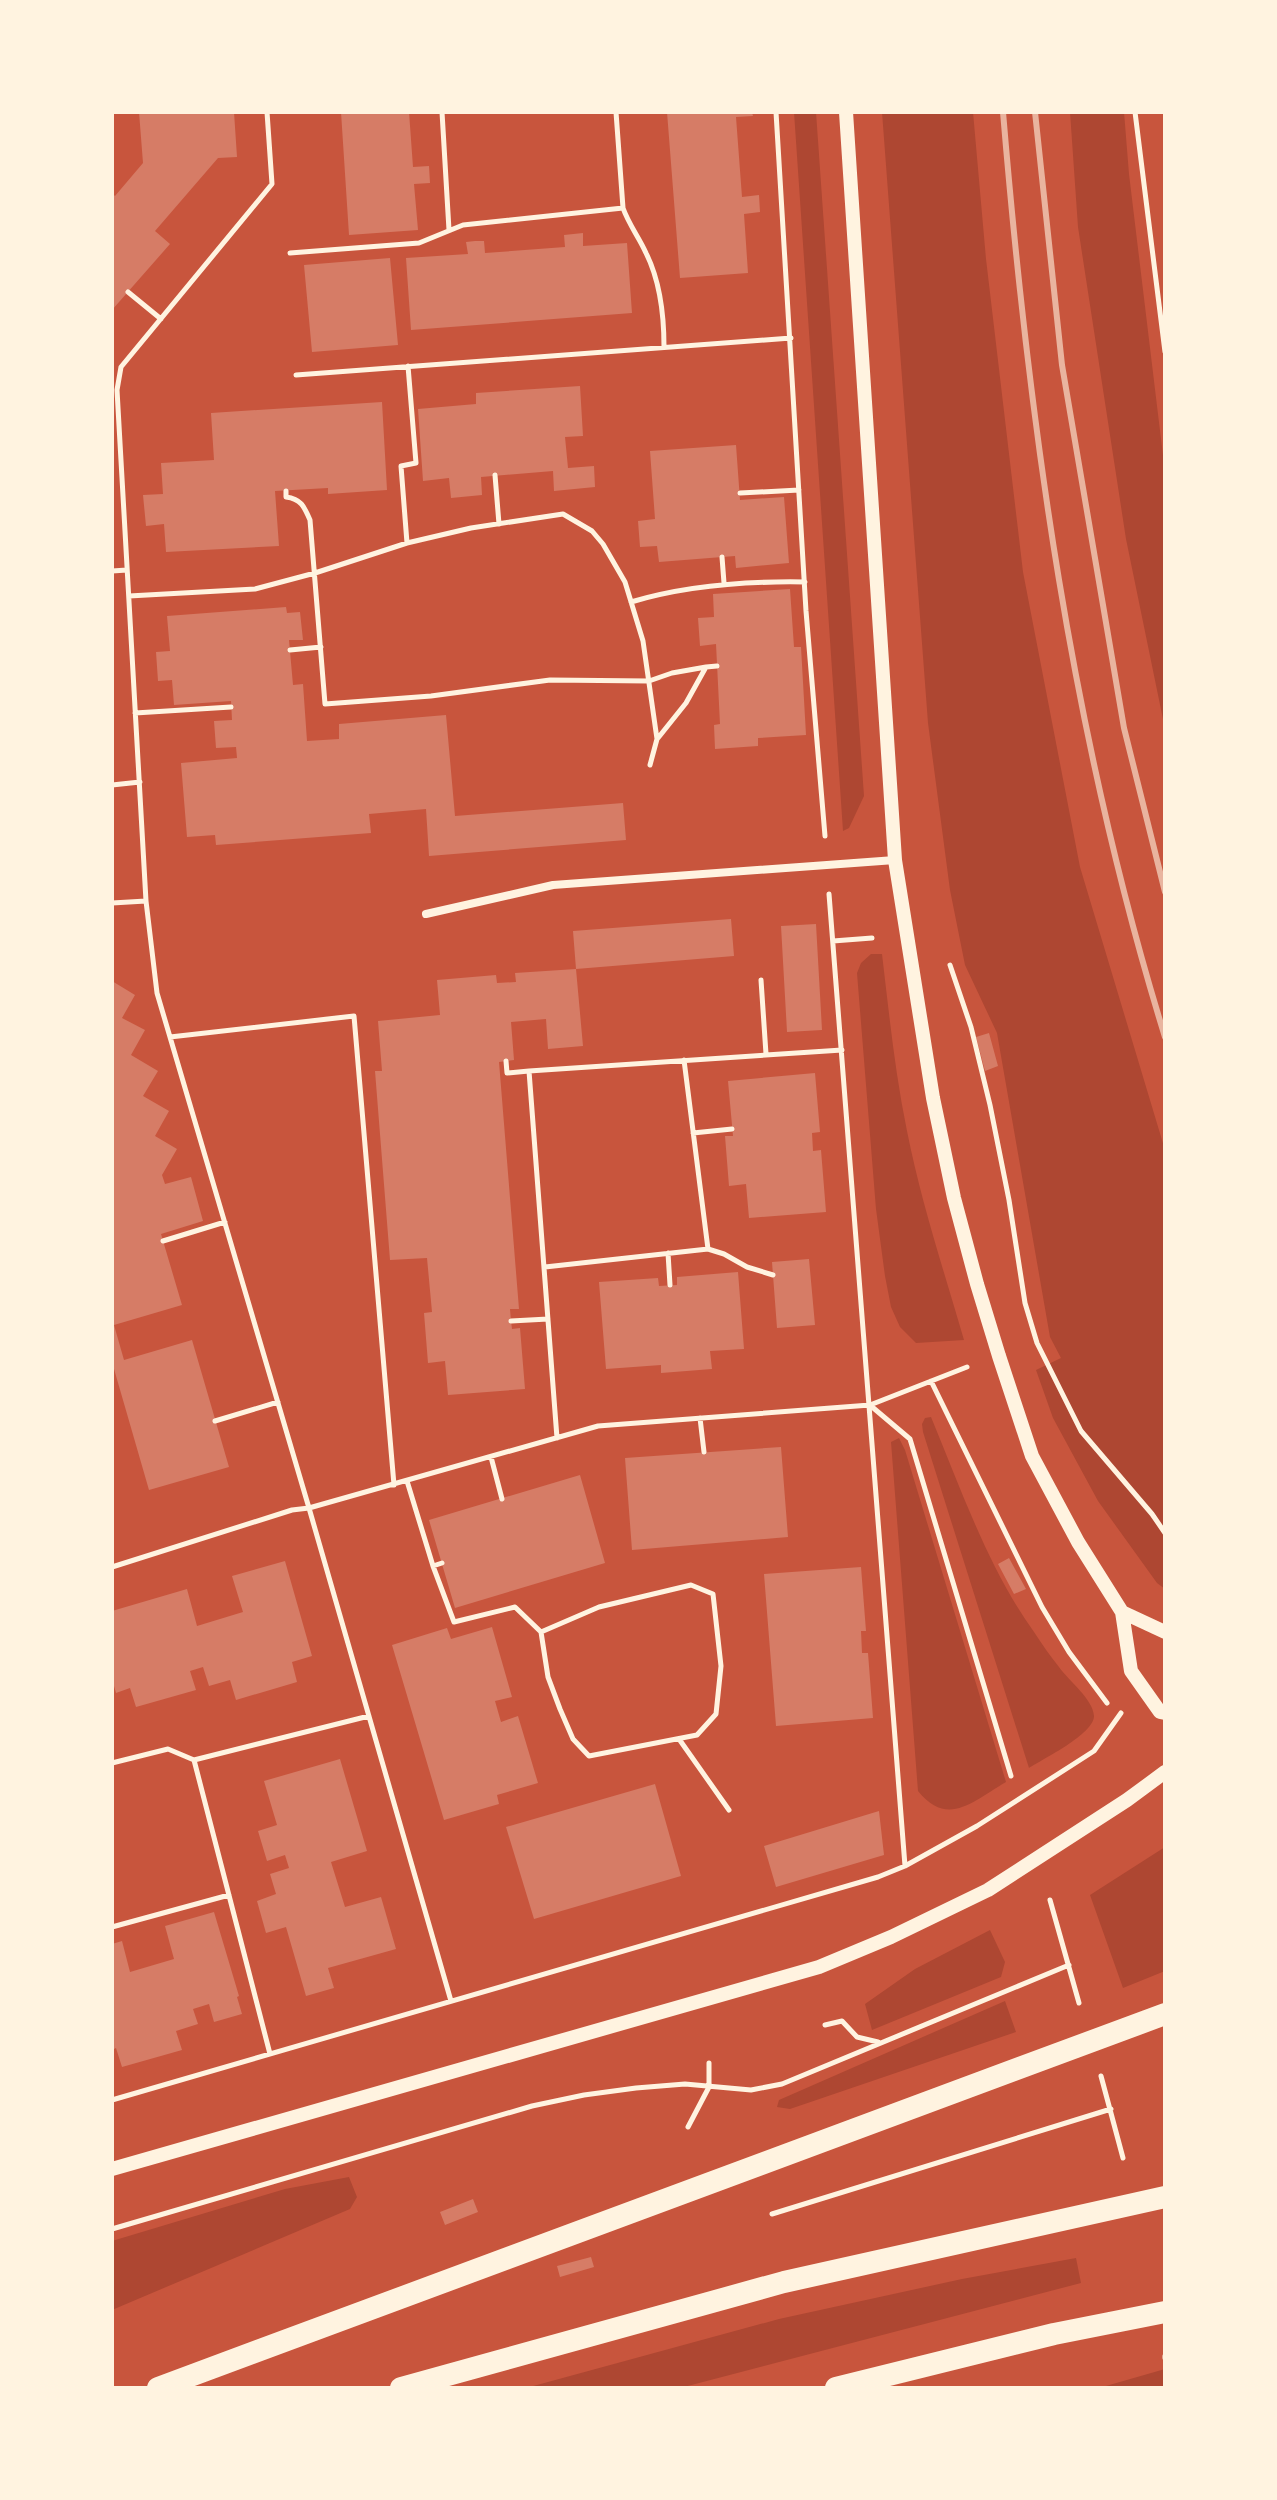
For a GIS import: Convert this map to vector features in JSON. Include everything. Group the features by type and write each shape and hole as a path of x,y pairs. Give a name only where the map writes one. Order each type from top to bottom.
{"highway":[{"path":"158,2388 1165,2014"},
{"path":"401,2388 784,2282 1165,2197"},
{"path":"836,2388 1054,2334 1165,2312"}],"street":[{"path":"846,112 895,860 933,1098 954,1198 993,1337 1032,1456 1078,1542 1122,1612 1131,1671 1160,1712 1165,1713"},
{"path":"426,914 553,885 895,860"},
{"path":"1122,1612 1165,1632"},
{"path":"112,2169 819,1967 891,1937 988,1890 1165,1772"}],"path":[{"path":"267,112 272,184 121,367 114,390 146,901 157,993 451,2001"},
{"path":"442,112 449,230"},
{"path":"616,112 623,208 655,276 664,322 664,347"},
{"path":"776,112 805,582 825,833"},
{"path":"1135,112 1165,352"},
{"path":"290,253 419,243 463,225 623,208"},
{"path":"128,292 161,319"},
{"path":"296,375 791,338"},
{"path":"407,543 401,466 416,463 408,366"},
{"path":"495,475 499,524"},
{"path":"740,493 799,490"},
{"path":"286,491 286,497 297,499 303,505 310,520 325,704 431,696 560,679 649,681 672,673 717,666"},
{"path":"129,596 255,589 407,543 563,514 592,531 625,582 643,641 657,739 650,765"},
{"path":"722,557 724,583"},
{"path":"112,571 127,570"},
{"path":"631,602 659,593 724,583 805,582"},
{"path":"290,650 321,647"},
{"path":"657,739 686,703 706,667"},
{"path":"135,713 231,707"},
{"path":"112,785 140,782"},
{"path":"112,903 146,901"},
{"path":"830,901 905,1866"},
{"path":"833,941 875,937"},
{"path":"949,964 971,1027 990,1105 1025,1303 1037,1343 1081,1431 1165,1533"},
{"path":"761,980 766,1054"},
{"path":"170,1037 354,1016 394,1485"},
{"path":"506,1061 507,1073 842,1050"},
{"path":"684,1060 708,1249"},
{"path":"529,1071 557,1438"},
{"path":"693,1133 732,1129"},
{"path":"163,1241 225,1222"},
{"path":"545,1267 708,1249 773,1275"},
{"path":"668,1253 670,1285"},
{"path":"511,1321 548,1319"},
{"path":"112,1567 292,1510 394,1485 598,1426 870,1405 968,1367"},
{"path":"931,1381 1042,1607 1069,1652 1107,1704"},
{"path":"215,1421 278,1402"},
{"path":"870,1405 910,1439 1011,1776"},
{"path":"700,1418 704,1452"},
{"path":"491,1457 502,1499"},
{"path":"407,1481 454,1622 515,1607 541,1632 548,1677 560,1709 573,1739 589,1756 697,1735 716,1714 721,1666 713,1594 691,1585 599,1607 541,1632"},
{"path":"433,1566 442,1563"},
{"path":"112,1763 168,1749 194,1760 369,1716"},
{"path":"112,2100 878,1877 905,1866 977,1826 1094,1751 1117,1717"},
{"path":"679,1739 729,1810"},
{"path":"194,1760 270,2054"},
{"path":"112,1927 229,1895"},
{"path":"1050,1900 1079,2003"},
{"path":"112,2229 532,2106 636,2088 685,2084 751,2090 782,2084 1069,1965"},
{"path":"825,2025 842,2021 857,2037 879,2043"},
{"path":"688,2127 709,2087 709,2063"},
{"path":"1101,2075 1123,2158"},
{"path":"772,2214 1111,2109"}],"shaded area":[{"path":"794,112 816,112 864,796 849,828 843,831"},
{"path":"882,112 973,112 986,259 1023,572 1080,867 1165,1150 1165,1589 1157,1583 1098,1501 1053,1418 1036,1370 1061,1358 1050,1337 997,1033 965,965 950,890 928,723"},
{"path":"1070,112 1124,112 1165,472 1165,729 1126,539 1078,227"},
{"path":"871,954 882,954 907,1131 926,1210 964,1340 916,1343 900,1327 891,1307 876,1209 857,973 861,963"},
{"path":"931,1417 976,1528 1003,1582 1046,1650 1093,1710 1092,1723 1086,1730 1029,1768 923,1432 925,1418"},
{"path":"899,1438 1006,1782 961,1808 940,1808 918,1791 891,1442"},
{"path":"1165,1847 1165,1971 1123,1988 1090,1895"},
{"path":"990,1930 1005,1962 1001,1977 872,2030 865,2004 915,1969"},
{"path":"1005,2001 1016,2032 790,2109 777,2107 779,2100"},
{"path":"349,2177 357,2197 350,2209 112,2310 112,2241 285,2189"},
{"path":"1076,2258 1081,2283 680,2388 526,2388 779,2319"},
{"path":"1165,2369 1165,2388 1099,2388"}],"building":[{"path":"139,112 234,112 237,157 218,158 155,231 170,244 112,310 112,193 115,196 143,163"},
{"path":"341,112 409,112 413,167 429,166 430,183 414,184 418,230 349,235"},
{"path":"667,112 752,112 753,116 736,117 742,197 759,195 760,212 744,214 748,273 680,278"},
{"path":"583,233 583,246 627,243 632,313 411,330 406,258 468,254 466,242 475,241 484,241 485,253 565,247 564,235"},
{"path":"390,258 398,345 312,352 304,265"},
{"path":"580,386 583,436 565,437 568,468 594,466 595,487 554,491 553,471 481,477 482,495 451,498 449,478 423,481 418,409 476,404 476,393"},
{"path":"382,402 387,490 328,494 328,488 275,491 279,546 166,552 164,524 146,526 143,495 163,494 161,463 214,460 211,413"},
{"path":"736,445 740,500 784,497 789,563 736,568 735,556 659,562 657,546 640,547 638,521 655,519 650,451"},
{"path":"790,589 794,647 801,647 806,735 758,738 758,746 715,749 714,725 720,724 716,644 700,646 698,618 714,617 713,594"},
{"path":"286,607 287,613 300,612 303,640 289,640 293,685 303,684 307,741 339,739 339,724 446,715 455,816 623,803 626,840 429,856 426,809 369,814 371,833 216,845 215,835 187,837 181,763 237,758 236,747 216,748 214,721 232,720 231,701 174,705 172,680 158,681 156,652 170,651 167,616"},
{"path":"731,919 734,956 576,969 573,931"},
{"path":"816,924 822,1030 787,1032 781,926"},
{"path":"576,969 583,1046 548,1049 546,1019 511,1022 514,1060 499,1062 519,1309 510,1309 512,1329 520,1328 525,1389 448,1395 445,1361 428,1363 424,1313 432,1312 427,1258 390,1260 375,1071 382,1071 378,1021 440,1015 437,980 496,975 497,983 516,982 515,973"},
{"path":"112,981 135,995 122,1018 145,1030 131,1055 158,1071 143,1096 169,1111 155,1136 177,1149 162,1175 165,1184 191,1177 203,1221 161,1234 182,1305 114,1325 124,1360 192,1340 229,1467 149,1490 112,1362"},
{"path":"989,1033 998,1066 985,1071 976,1037"},
{"path":"815,1073 820,1132 812,1133 813,1151 821,1150 826,1212 749,1218 746,1184 729,1186 725,1136 733,1136 728,1081"},
{"path":"809,1259 815,1325 777,1328 772,1262"},
{"path":"738,1272 744,1349 710,1351 712,1369 661,1373 661,1365 606,1369 599,1282 658,1278 659,1286 677,1285 677,1277"},
{"path":"781,1447 788,1537 632,1550 625,1458"},
{"path":"580,1475 605,1563 455,1608 429,1520"},
{"path":"1009,1558 1026,1589 1014,1594 998,1564"},
{"path":"285,1561 312,1656 292,1662 297,1682 236,1700 230,1680 209,1686 203,1667 190,1671 196,1690 136,1707 130,1688 116,1693 112,1679 112,1611 187,1589 197,1626 243,1612 232,1576"},
{"path":"861,1567 866,1631 861,1631 862,1653 868,1653 873,1718 776,1726 764,1574"},
{"path":"492,1627 512,1697 495,1701 501,1722 518,1716 538,1783 497,1795 499,1804 444,1820 392,1645 447,1628 451,1639"},
{"path":"340,1759 367,1851 331,1862 345,1907 381,1897 396,1949 328,1968 334,1988 306,1996 286,1927 266,1933 257,1901 276,1894 270,1874 289,1868 285,1855 267,1861 258,1831 277,1825 264,1781"},
{"path":"655,1784 681,1876 534,1919 506,1827"},
{"path":"879,1811 884,1855 776,1887 764,1846"},
{"path":"214,1912 242,2014 214,2022 209,2004 193,2009 198,2024 176,2031 182,2050 122,2067 116,2048 112,2050 112,1944 122,1941 130,1972 174,1959 165,1926"},
{"path":"473,2199 478,2212 445,2225 440,2212"},
{"path":"591,2257 594,2267 560,2277 557,2266"}],"railway":[{"path":"1003,112 1026,346 1059,579 1104,810 1132,924 1165,1037"},
{"path":"1035,112 1062,365 1124,728 1165,892"}]}
